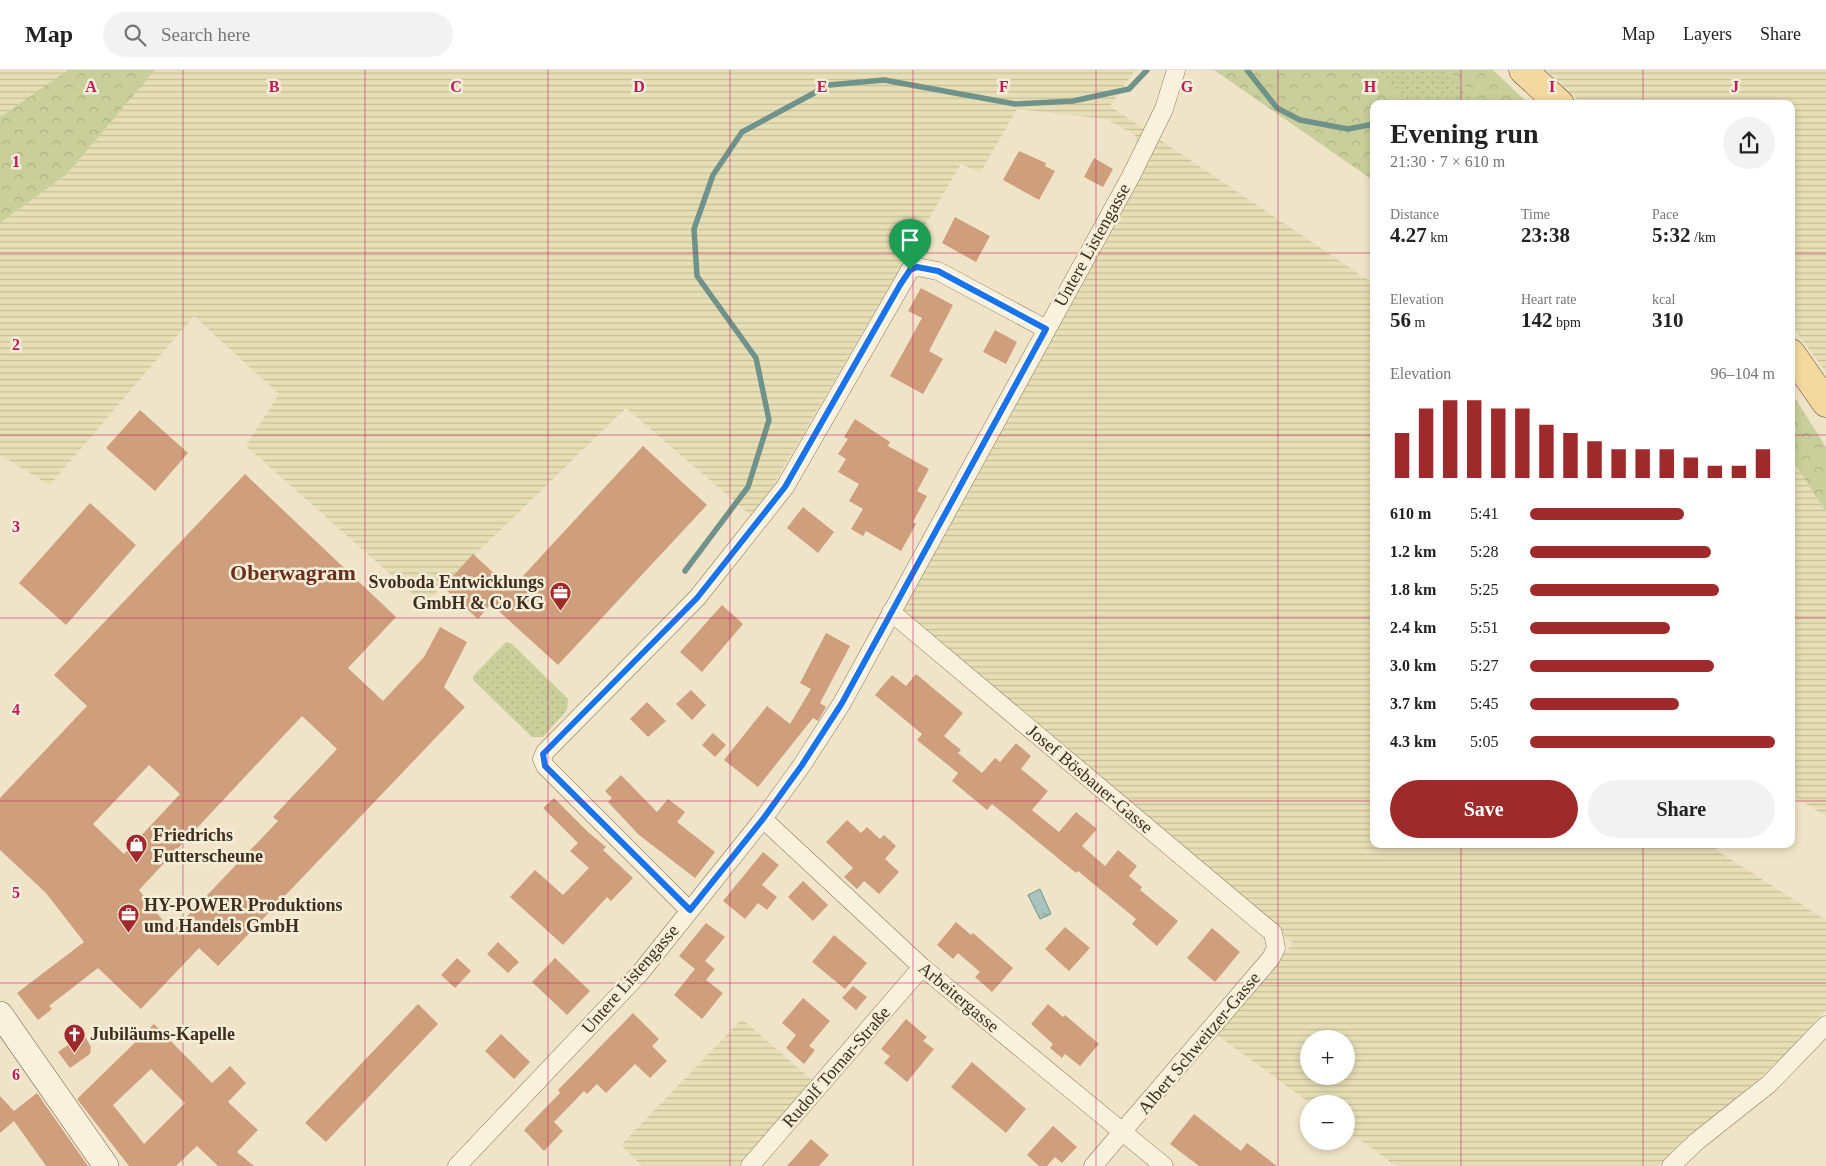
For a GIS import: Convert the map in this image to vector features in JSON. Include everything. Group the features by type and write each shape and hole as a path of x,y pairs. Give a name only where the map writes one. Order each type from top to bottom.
{"main road":[{"path":"1523,70 1556,100"},
{"path":"1795,359 1826,403"},
{"path":"0,1014 106,1166"}],"street":[{"name":"Untere Listengasse","path":"457,1166 640,974 763,819 802,765 842,703 1152,137 1164,109 1176,70"},
{"path":"690,910 545,766 542,759 545,752 697,598 785,487 910,270 917,267 938,271 1046,329"},
{"name":"Josef Bösbauer-Gasse","path":"891,612 1272,933 1276,944 1274,953"},
{"name":"Arbeitergasse","path":"763,819 922,967 1164,1166"},
{"name":"Albert Schweitzer-Gasse","path":"1093,1166 1274,953"},
{"name":"Rudolf Tornar-Straße","path":"750,1166 922,967"},
{"path":"1671,1166 1703,1137 1769,1084 1826,1025"}],"shaded area":[{"path":"0,70 68,70 0,117"},
{"path":"155,70 1135,70 1110,106 1370,281 1370,848 1717,848 1716,850 1826,920 1826,1010 1782,1058 1659,1166 1396,1166 1355,1136 1355,1095 1300,1096 1217,1035 1293,943 898,611 1152,156 1138,148 1135,135 1106,119 1017,109 980,173 961,164 754,518 626,408 424,604 246,446 279,394 194,316 50,485 0,455 0,223 67,174"},
{"path":"1546,70 1826,70 1826,372 1795,330 1795,100 1578,100"},
{"path":"1795,464 1826,512 1826,816 1795,797"},
{"path":"742,1019 812,1080 749,1154 762,1166 642,1166 621,1145"}],"green space":[{"path":"68,70 155,70 67,174 0,223 0,117"},
{"path":"1214,70 1369,70 1403,100 1370,100 1370,178"},
{"path":"1369,70 1448,70 1480,100 1403,100"},
{"path":"1448,70 1493,70 1525,100 1480,100"},
{"path":"1795,398 1826,447 1826,512 1795,464"},
{"path":"506,642 512,644 568,699 567,710 543,737 532,737 473,680 473,676"}],"water":[{"path":"1040,889 1051,914 1040,919 1028,895"}],"building":[{"path":"1019,151 1046,163 1045,166 1055,171 1039,200 1003,180"},
{"path":"1094,158 1113,169 1103,187 1084,177"},
{"path":"955,217 990,236 976,262 942,243"},
{"path":"921,288 953,305 929,351 943,359 923,394 890,376 922,318 908,311"},
{"path":"995,330 1017,342 1006,364 983,352"},
{"path":"140,410 188,453 155,491 106,448"},
{"path":"855,419 890,442 888,446 929,469 917,491 927,496 913,522 916,524 901,551 866,531 863,536 851,529 863,509 849,501 859,484 838,472 846,459 838,454 848,439 844,437"},
{"path":"643,446 707,505 558,665 491,604 478,619 443,587 473,554 511,589"},
{"path":"245,474 396,617 348,668 383,701 424,657 440,627 467,642 444,687 465,707 218,966 199,948 141,1009 98,968 49,1006 52,1009 38,1020 17,993 84,942 46,893 0,850 0,798 87,706 54,675","holes":["302,716 337,749 273,817 278,821 172,932 139,890","149,765 180,794 124,854 93,824"]},
{"path":"90,503 136,545 66,625 19,583"},
{"path":"803,507 834,532 818,553 787,528"},
{"path":"722,605 743,624 702,672 680,652"},
{"path":"826,633 850,646 820,703 826,707 818,721 813,718 758,787 724,760 767,706 790,724 811,689 800,683"},
{"path":"916,674 963,713 944,736 961,750 958,753 982,773 995,758 1000,762 1016,743 1031,756 1021,769 1048,791 1032,810 1059,832 1076,812 1097,829 1082,846 1105,866 1118,850 1137,866 1129,876 1142,887 1140,890 1178,921 1157,946 1132,924 1136,919 1078,871 1076,873 992,804 987,810 952,781 958,773 917,740 922,734 875,695 892,675 906,686"},
{"path":"691,690 706,705 692,720 676,704"},
{"path":"647,702 666,721 648,737 630,719"},
{"path":"713,733 726,745 715,757 702,745"},
{"path":"621,775 657,812 668,799 685,812 677,822 715,852 695,878 639,835 608,802 612,798 605,791"},
{"path":"554,798 606,847 603,850 633,878 611,901 607,897 563,945 510,897 535,870 563,895 589,868 570,851 578,843 543,808"},
{"path":"847,820 861,833 867,827 880,839 884,835 896,846 885,859 899,872 879,894 864,881 857,889 844,877 853,868 826,842"},
{"path":"763,852 779,865 762,885 777,897 767,910 758,903 745,919 723,901"},
{"path":"803,881 828,905 813,921 788,897"},
{"path":"956,922 971,935 973,933 1013,968 992,992 975,977 980,972 958,953 953,959 937,945"},
{"path":"706,923 725,937 705,961 715,969 706,980 723,993 702,1019 674,995 695,969 679,956"},
{"path":"1065,927 1090,948 1069,971 1045,949"},
{"path":"1212,928 1240,952 1215,982 1187,958"},
{"path":"834,935 867,963 845,989 812,962"},
{"path":"498,942 519,962 508,973 487,954"},
{"path":"457,958 471,971 455,988 441,975"},
{"path":"555,958 590,991 567,1015 532,982"},
{"path":"853,986 867,997 856,1010 842,998"},
{"path":"803,998 830,1021 809,1046 815,1050 804,1064 786,1048 796,1035 782,1023"},
{"path":"418,1004 438,1024 326,1142 305,1123"},
{"path":"1048,1004 1063,1017 1065,1015 1099,1044 1080,1066 1065,1054 1062,1058 1050,1048 1053,1044 1031,1024"},
{"path":"633,1013 659,1039 652,1046 667,1061 650,1078 635,1064 606,1093 597,1084 587,1094 584,1091 554,1122 563,1131 544,1151 524,1130 560,1093 558,1090"},
{"path":"906,1019 927,1037 923,1041 934,1049 907,1082 884,1063 890,1056 881,1049"},
{"path":"154,1024 212,1083 230,1066 246,1083 228,1102 258,1130 237,1152 254,1166 218,1166 197,1146 176,1166 129,1166 77,1099","holes":["151,1069 185,1103 144,1144 113,1105"]},
{"path":"501,1034 530,1062 514,1079 485,1051"},
{"name":"Jubiläums-Kapelle","path":"78,1038 86,1038 91,1047 90,1054 70,1068 58,1052"},
{"path":"972,1062 1026,1109 1006,1133 951,1087"},
{"path":"37,1093 88,1166 46,1166 14,1121 0,1133 0,1096 14,1111"},
{"path":"1194,1114 1241,1151 1247,1143 1277,1166 1199,1166 1170,1144"},
{"path":"1053,1126 1077,1147 1062,1163 1055,1157 1047,1166 1039,1166 1027,1155"},
{"path":"811,1139 829,1155 819,1166 787,1166"}],"waterway":[{"path":"685,571 748,487 769,420 756,358 697,276 694,229 713,175 742,132 829,85 884,80 1015,104 1073,101 1129,89 1147,70"},
{"path":"1247,70 1277,108 1300,120 1348,129 1370,125"}],"place":[{"name":"Svoboda Entwicklungs GmbH & Co KG","path":"560,611"},
{"name":"Friedrichs Futterscheune","path":"137,864"},
{"name":"HY-POWER Produktions und Handels GmbH","path":"128,934"},
{"name":"Jubiläums-Kapelle","path":"74,1053"}],"district":[{"name":"Oberwagram","path":"293,572"}],"route":[{"path":"917,267 931,268 938,271 1046,329 842,703 802,765 763,819 690,910 545,766 542,759 543,754 697,598 785,487 910,270 917,267"}]}
